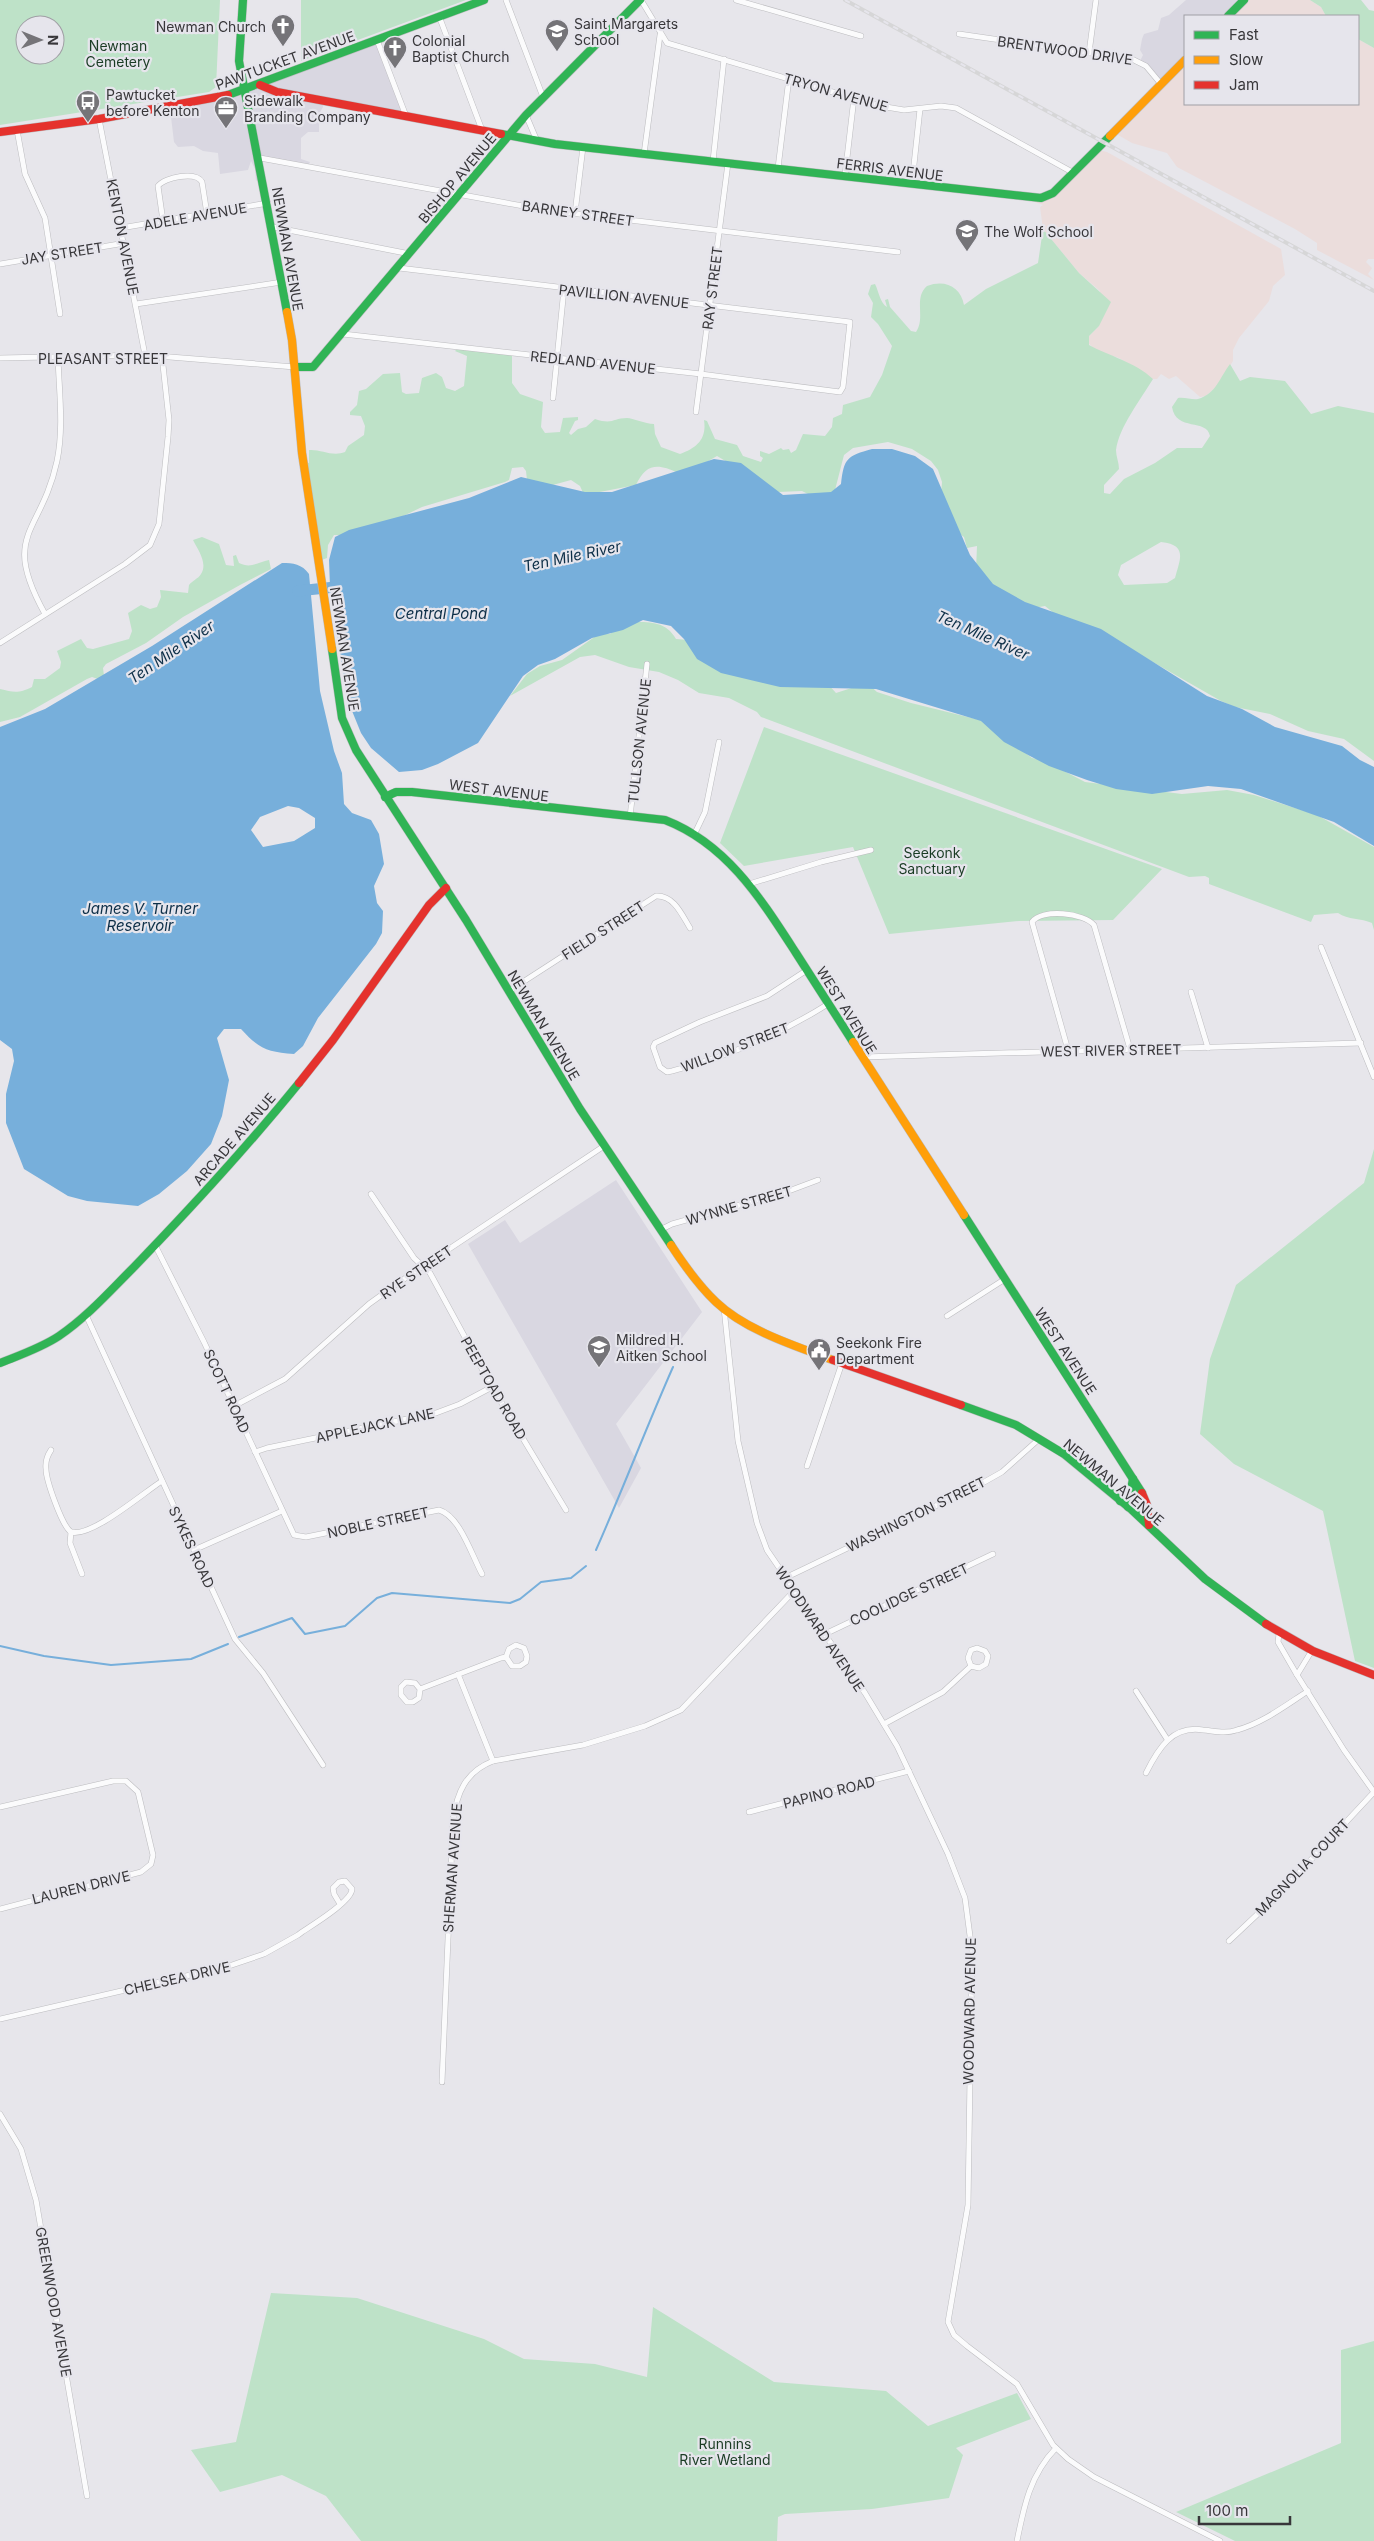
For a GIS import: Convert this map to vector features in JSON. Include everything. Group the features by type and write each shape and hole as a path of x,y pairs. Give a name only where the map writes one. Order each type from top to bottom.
{"main road":[{"name":"NEWMAN AVENUE","path":"243,0 239,61 260,158 282,282 295,367 302,453 342,718 348,734 385,797 446,888 604,1146 660,1230 688,1271 724,1308 735,1316 786,1342 1016,1425 1064,1454 1149,1525 1154,1532 1229,1598 1279,1634 1311,1652 1343,1666 1374,1676"},
{"name":"PAWTUCKET AVENUE","path":"0,132 99,119 212,99 260,85 484,0"},
{"name":"BISHOP AVENUE","path":"295,367 313,367 399,268 526,115 641,0"},
{"path":"1229,15 1244,0"},
{"name":"FERRIS AVENUE","path":"260,85 277,92 537,141 1041,198 1053,193 1184,61"},
{"name":"WEST AVENUE","path":"385,797 396,792 412,792 665,820 695,833 730,861 750,884 1142,1493 1147,1505 1149,1525"},
{"name":"ARCADE AVENUE","path":"0,1363 32,1351 58,1337 86,1315 155,1245 238,1155 302,1078 362,1000 429,905 446,888"},
{"path":"1120,1501 1131,1489 1133,1479"},
{"path":"1128,1507 1142,1493"}],"street":[{"path":"506,0 543,97"},
{"path":"641,0 660,35 644,154"},
{"path":"736,0 861,36"},
{"path":"1088,53 1096,0"},
{"path":"440,16 482,130"},
{"name":"BRENTWOOD DRIVE","path":"959,34 1139,60 1162,84"},
{"name":"TRYON AVENUE","path":"660,35 667,43 894,109 920,109 941,106 956,108 1072,172"},
{"path":"377,40 406,116"},
{"path":"713,161 724,60"},
{"path":"778,168 789,78"},
{"path":"845,175 854,98"},
{"path":"912,183 920,109"},
{"path":"526,115 537,141"},
{"name":"KENTON AVENUE","path":"99,119 125,243 145,355"},
{"path":"17,130 25,174 43,211 60,314"},
{"path":"576,213 583,147"},
{"name":"BARNEY STREET","path":"260,158 458,195 576,213 720,232 898,252"},
{"name":"RAY STREET","path":"696,412 728,163"},
{"path":"162,221 158,186 165,180 184,177 196,176 200,178 207,214"},
{"name":"ADELE AVENUE","path":"121,228 268,203"},
{"path":"273,227 410,254"},
{"name":"JAY STREET","path":"0,264 125,243"},
{"name":"PAVILLION AVENUE","path":"399,268 564,290 709,304 850,322 842,390"},
{"path":"136,304 282,282"},
{"path":"553,398 564,290"},
{"name":"REDLAND AVENUE","path":"343,334 701,374 840,392 842,390"},
{"name":"PLEASANT STREET","path":"0,358 145,355 295,367"},
{"path":"0,643 141,553 156,536 159,524 169,420 162,356"},
{"path":"17,551 23,532 45,494 56,464 60,430 58,357"},
{"path":"18,565 26,585 45,614"},
{"name":"TULLSON AVENUE","path":"630,817 647,664"},
{"path":"695,833 705,812 719,742"},
{"path":"750,884 821,862 871,850"},
{"name":"FIELD STREET","path":"509,991 656,896 672,900 690,928"},
{"path":"1068,1050 1032,922 1034,918 1044,915 1072,915 1090,920 1096,933 1130,1049"},
{"path":"1321,947 1374,1077"},
{"name":"WILLOW STREET","path":"806,970 767,996 700,1022 656,1043 654,1047 660,1067 667,1072 720,1055 782,1031 828,1004"},
{"path":"1191,992 1208,1048"},
{"name":"WEST RIVER STREET","path":"861,1057 1361,1043"},
{"name":"RYE STREET","path":"234,1406 285,1379 370,1304 422,1266 604,1146"},
{"name":"WYNNE STREET","path":"660,1230 672,1224 786,1192 818,1180"},
{"name":"PEEPTOAD ROAD","path":"372,1194 414,1258 430,1273 492,1387 566,1510"},
{"name":"SCOTT ROAD","path":"155,1245 234,1406 291,1530 298,1536"},
{"path":"947,1316 1005,1279"},
{"name":"WOODWARD AVENUE","path":"724,1308 732,1395 744,1472 764,1541 785,1578 825,1634 884,1724 909,1771 948,1854 965,1898 972,1946 968,2205 948,2322 954,2334 966,2346 1017,2384 1056,2448 1094,2477 1220,2541"},
{"name":"SYKES ROAD","path":"86,1315 235,1639 263,1673 323,1765"},
{"path":"807,1466 842,1363"},
{"name":"APPLEJACK LANE","path":"255,1452 436,1413 460,1404 492,1387"},
{"name":"WASHINGTON STREET","path":"785,1578 979,1485 1002,1472 1039,1438"},
{"path":"50,1450 46,1459 46,1471 63,1523 71,1532 70,1543 82,1574"},
{"path":"71,1532 79,1532 113,1517 162,1481"},
{"name":"NOBLE STREET","path":"298,1536 306,1537 439,1510 446,1512 457,1523 482,1574"},
{"path":"194,1550 282,1511"},
{"name":"COOLIDGE STREET","path":"825,1634 993,1554"},
{"name":"SHERMAN AVENUE","path":"442,2082 448,1907 456,1799 470,1775 493,1761 583,1745 646,1726 681,1710 794,1591"},
{"path":"1279,1634 1278,1642 1297,1675 1344,1750 1374,1792"},
{"path":"420,1689 506,1657 509,1649 516,1645 524,1648 528,1656 524,1664 516,1667 508,1663 506,1657"},
{"path":"977,1648 985,1651 988,1658 985,1666 979,1668 971,1666 968,1658 971,1650 977,1648"},
{"path":"1297,1675 1311,1652"},
{"path":"884,1724 943,1692 971,1666"},
{"path":"458,1674 493,1761"},
{"path":"408,1682 416,1684 420,1689 420,1696 413,1702 407,1702 400,1695 402,1687 408,1682"},
{"path":"1136,1691 1167,1739"},
{"path":"1146,1773 1167,1739 1190,1730 1221,1733 1244,1728 1308,1691"},
{"name":"PAPINO ROAD","path":"749,1812 909,1771"},
{"name":"LAUREN DRIVE","path":"0,1807 113,1781 126,1781 134,1786 139,1795 153,1855 149,1866 138,1873 0,1909"},
{"name":"MAGNOLIA COURT","path":"1228,1941 1280,1893 1374,1792"},
{"name":"CHELSEA DRIVE","path":"0,2019 241,1963 287,1942 350,1897 352,1891 350,1885 343,1881 335,1884 333,1890 340,1904"},
{"name":"GREENWOOD AVENUE","path":"0,2114 21,2149 36,2200 86,2496"},
{"path":"1017,2541 1024,2507 1037,2472 1056,2448"}],"shaded area":[{"path":"1186,0 1248,0 1232,15 1184,15 1184,60 1159,83 1139,63 1143,55 1140,50 1144,34 1158,30 1161,18 1169,15"},
{"path":"1248,0 1310,0 1321,7 1325,15 1232,15"},
{"path":"376,40 402,112 322,101 323,107 319,114 319,132 308,132 301,138 301,159 310,162 308,166 259,159 259,178 256,181 255,169 251,161 248,170 220,174 218,153 203,151 194,146 178,147 174,142 171,117 176,115 178,108 211,99"},
{"path":"1359,40 1374,48 1374,259 1368,259 1366,262 1372,268 1368,274 1374,280 1317,250 1317,243 1295,229 1177,167 1167,153 1132,143 1113,132 1184,60 1184,105 1359,105"},
{"path":"1095,149 1107,152 1281,249 1285,275 1273,286 1269,301 1239,338 1233,350 1233,361 1217,386 1206,396 1200,397 1176,376 1169,379 1161,374 1157,379 1153,379 1119,358 1097,351 1088,343 1089,336 1099,326 1100,291 1079,273 1043,229 1040,207 1043,205 1026,199 1049,192"},
{"name":"Mildred H. Aitken School","path":"616,1180 702,1312 616,1424 641,1468 619,1508 468,1244 505,1220 520,1243"}],"green space":[{"name":"Newman Cemetery","path":"0,0 220,0 216,87 209,92 0,125"},
{"path":"301,0 466,0 301,61"},
{"path":"1310,0 1361,0 1369,10 1374,11 1374,48 1359,40 1359,15 1325,15 1321,7"},
{"path":"1043,229 1079,273 1111,302 1099,326 1089,336 1089,345 1138,368 1153,379 1121,432 1116,450 1119,469 1104,485 1104,493 1110,494 1124,479 1155,463 1177,448 1202,448 1210,436 1208,431 1203,427 1179,420 1172,407 1178,398 1198,399 1204,397 1217,384 1230,364 1240,381 1250,377 1285,381 1311,414 1338,406 1374,413 1374,761 1344,739 1308,731 1270,714 1235,707 1221,701 1144,657 1055,614 1045,606 1022,610 976,570 977,546 967,548 964,537 954,530 941,495 942,482 938,470 931,461 912,449 888,442 853,448 844,455 835,490 825,498 814,497 802,491 778,492 717,456 696,468 678,473 664,468 653,467 644,473 636,485 584,495 580,486 571,480 549,486 527,480 526,471 523,467 512,468 509,480 505,482 422,507 395,520 343,535 334,535 328,545 327,558 319,561 300,461 309,463 309,450 336,454 345,452 348,446 364,435 365,426 361,416 350,415 350,412 357,405 359,391 366,389 383,374 400,373 402,392 406,394 419,393 422,378 436,373 442,377 446,388 455,391 464,386 467,356 455,351 459,347 512,352 512,383 520,394 543,402 541,427 545,433 560,432 563,418 578,417 569,433 571,435 578,429 586,427 595,419 609,421 630,418 654,424 655,434 661,447 680,454 700,442 705,427 704,420 707,421 715,439 737,445 743,456 761,462 763,458 760,456 760,451 769,454 781,448 783,450 789,449 791,453 796,450 803,434 825,436 832,427 833,418 842,414 843,405 870,397 882,375 892,346 878,324 871,317 873,303 868,294 871,285 875,284 885,305 887,307 885,300 888,299 890,307 911,331 916,332 920,321 921,296 927,286 940,283 951,286 959,293 964,305 986,289 1038,263","holes":["1161,542 1175,546 1180,554 1175,578 1167,583 1124,585 1118,575 1121,565"]},
{"path":"202,537 219,544 226,565 234,566 233,556 236,555 239,563 243,565 269,560 271,569 183,617 146,643 106,664 103,668 104,676 98,679 92,677 87,679 20,717 0,722 0,689 19,692 32,687 34,679 45,679 60,668 61,662 57,651 81,639 87,648 93,649 129,639 132,631 128,613 141,605 150,609 157,607 161,597 160,590 188,593 189,585 200,576 203,570 202,557 193,540"},
{"path":"634,622 658,624 668,629 676,639 688,640 827,683 836,693 867,683 877,692 911,703 984,721 1032,758 1043,760 1085,782 1182,794 1227,790 1254,795 1317,815 1374,847 1374,930 1372,923 1346,917 1338,913 1314,915 1311,922 1209,884 1209,878 1205,876 1189,877 761,717 757,712 729,698 699,693 678,680 659,672 629,667 595,655 580,657 510,696 527,674 540,666 562,660 600,633 610,634 621,625"},
{"name":"Seekonk Sanctuary","path":"764,727 1162,869 1113,920 1019,921 889,934 853,847 744,866 720,843"},
{"path":"1374,1149 1374,1668 1355,1661 1323,1511 1234,1464 1200,1434 1210,1359 1236,1285 1364,1183"},
{"name":"Runnins River Wetland","path":"271,2293 357,2298 484,2339 524,2359 595,2364 647,2377 653,2307 774,2382 886,2391 928,2426 1017,2393 1031,2419 956,2448 963,2455 949,2498 872,2509 785,2514 778,2517 777,2541 361,2541 326,2496 282,2475 220,2492 191,2450 236,2442"},
{"path":"1374,2341 1374,2541 1235,2541 1176,2512 1341,2443 1341,2350"}],"water":[{"name":"Central Pond","path":"872,449 892,449 915,456 933,469 970,555 993,584 1025,602 1101,629 1207,696 1242,709 1275,727 1342,746 1360,760 1374,767 1374,846 1334,822 1241,789 1208,786 1152,794 1116,789 1087,780 1049,766 1004,742 981,721 876,689 780,687 721,673 697,659 684,639 671,626 643,620 623,630 592,638 555,659 538,665 523,676 478,743 438,764 422,770 399,772 371,748 361,733 348,701 338,640 336,604 330,587 329,560 335,537 349,530 469,498 521,477 585,492 612,492 714,459 741,463 783,495 831,492 841,484 848,459"},
{"name":"James V. Turner Reservoir","path":"282,563 297,565 309,574 320,691 334,751 342,773 344,804 352,813 371,820 379,834 384,864 374,886 377,903 383,911 382,933 376,944 318,1018 303,1046 294,1054 264,1048 253,1041 241,1029 224,1029 217,1038 229,1080 222,1116 211,1144 187,1171 159,1194 138,1206 87,1201 68,1196 24,1169 6,1123 6,1094 14,1061 12,1049 0,1040 0,727 45,709 152,646","holes":["288,806 299,808 315,818 315,828 294,841 263,847 251,830 260,817"]}],"waterway":[{"name":"Ten Mile River","path":"298,591 344,586"},
{"path":"596,1550 673,1367"},
{"path":"239,1637 292,1618 305,1634 345,1626 377,1598 392,1593 510,1603 520,1599 541,1582 571,1578 586,1566"},
{"path":"0,1646 44,1656 111,1665 191,1659 228,1644"}],"railway":[{"path":"845,0 1374,291"}],"traffic: fast":[{"path":"243,0 239,61 287,312"},
{"path":"228,95 484,0"},
{"path":"295,367 313,367 526,115 640,0"},
{"path":"1229,15 1244,0"},
{"path":"501,134 555,144 1041,198 1053,193 1110,136"},
{"path":"332,649 342,718 356,750 466,920 580,1109 671,1245"},
{"path":"385,797 396,792 412,792 665,820 687,830 707,843 724,858 756,894 853,1042"},
{"path":"0,1363 52,1340 89,1312 198,1200 299,1083"},
{"path":"964,1215 1142,1493 1128,1507"},
{"path":"961,1405 1016,1425 1064,1454 1132,1510 1205,1579 1266,1624"},
{"path":"1120,1501 1131,1489 1133,1479"}],"traffic: slow":[{"path":"1110,136 1184,61"},
{"path":"287,312 292,340 302,453 332,649"},
{"path":"853,1042 964,1215"},
{"path":"671,1245 697,1282 728,1312 741,1321 771,1336 833,1360"}],"traffic: jam":[{"path":"260,85 277,92 501,134"},
{"path":"0,132 99,119 228,95"},
{"path":"299,1083 333,1040 429,905 446,888"},
{"path":"833,1360 961,1405"},
{"path":"1142,1493 1147,1505 1149,1525"},
{"path":"1266,1624 1313,1651 1374,1675"}],"place":[{"name":"Newman Church","path":"283,47"},
{"name":"Saint Margarets School","path":"557,52"},
{"name":"Colonial Baptist Church","path":"395,69"},
{"name":"Pawtucket before Kenton","path":"88,123"},
{"name":"Sidewalk Branding Company","path":"226,129"},
{"name":"The Wolf School","path":"967,252"},
{"name":"Mildred H. Aitken School","path":"599,1368"},
{"name":"Seekonk Fire Department","path":"819,1371"}]}
